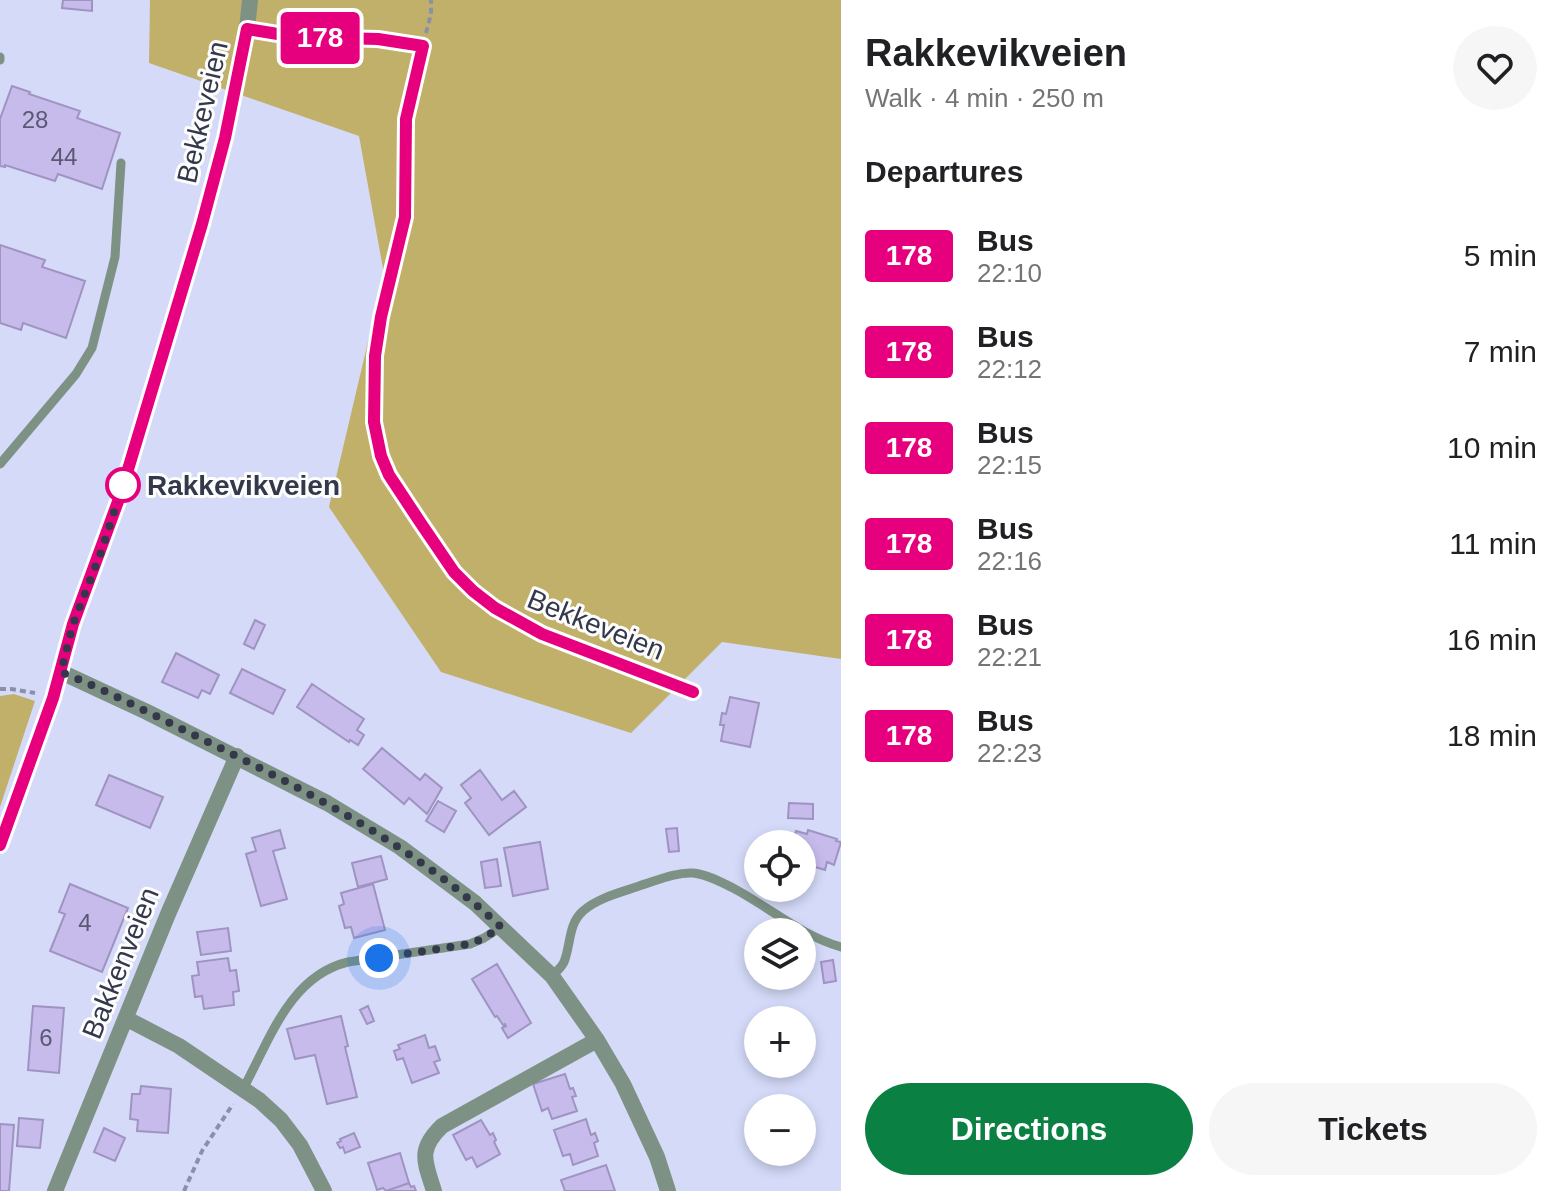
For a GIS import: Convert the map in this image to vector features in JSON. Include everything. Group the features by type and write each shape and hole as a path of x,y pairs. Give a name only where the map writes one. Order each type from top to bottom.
{"street":[{"name":"Bekkeveien","path":"0,845 53,698 73,624 120,496 202,224 225,138 250,0"},
{"path":"61,672 237,756 327,803 400,847 445,879 552,976 597,1040 623,1084 657,1157 666,1190"},
{"name":"Bakkenveien","path":"55,1191 168,914 237,756"},
{"path":"127,1019 179,1046 243,1089 281,1120 300,1145 324,1191"},
{"path":"434,1191 425,1157 426,1146 442,1126 597,1040"}],"lane":[{"name":"Bekkeveien","path":"247,29 296,37 378,39 423,46 406,119 405,217 375,356 374,422 381,456 389,475 454,572 473,591 505,614 542,634 693,692"},
{"path":"0,464 76,374 92,348 115,257 121,163"},
{"path":"552,976 564,965 572,928 584,909 620,893 691,873 746,895 809,934 841,947"},
{"path":"243,1089 280,1016 303,987 321,974 338,964 470,944 501,927"}],"path":[{"path":"423,46 431,0"},
{"path":"0,689 53,698"},
{"path":"184,1191 202,1151 243,1089"}],"shaded area":[{"path":"150,0 841,0 841,659 722,642 631,733 441,672 329,507 384,274 359,136 149,63"},
{"path":"14,694 35,701 0,807 0,696"}],"building":[{"path":"63,0 92,0 92,11 62,8"},
{"path":"12,86 80,111 77,118 120,133 102,189 58,174 55,181 0,166 0,119"},
{"path":"0,245 45,260 42,267 85,281 66,338 23,323 21,330 0,323"},
{"path":"255,620 265,625 254,649 244,644"},
{"path":"176,653 219,675 210,694 202,690 198,698 162,682"},
{"path":"242,669 285,690 273,714 230,693"},
{"path":"312,684 364,719 357,730 364,735 358,745 297,707"},
{"path":"730,697 759,703 750,747 721,741 724,725 720,725 722,713 726,714"},
{"path":"382,748 420,780 425,774 442,788 427,814 409,798 404,804 363,769"},
{"path":"480,770 502,800 514,791 526,807 489,835 465,803 471,798 461,785"},
{"path":"109,775 163,797 150,828 96,805"},
{"path":"438,801 456,811 444,832 426,821"},
{"path":"789,803 813,804 813,819 788,818"},
{"path":"677,828 679,851 669,852 666,829"},
{"path":"280,830 285,848 273,851 287,899 261,906 246,854 256,851 252,838"},
{"path":"816,832 841,842 834,865 827,862 825,870 816,867"},
{"path":"540,842 548,889 513,896 504,848"},
{"path":"381,856 387,879 358,887 352,863"},
{"path":"497,859 501,886 485,888 481,862"},
{"path":"70,884 128,908 102,972 50,951 65,914 59,912"},
{"path":"373,884 385,930 354,938 351,927 345,928 339,906 344,904 341,893"},
{"path":"228,928 231,951 201,955 197,932"},
{"path":"228,958 230,971 236,970 239,991 233,992 234,1005 204,1009 202,996 195,997 192,976 199,975 197,962"},
{"path":"833,960 836,981 824,983 821,962"},
{"path":"497,964 531,1023 508,1038 502,1028 505,1024 495,1017 472,979"},
{"path":"33,1006 64,1008 59,1073 28,1070"},
{"path":"368,1006 374,1021 367,1024 360,1010"},
{"path":"341,1016 357,1097 327,1104 315,1055 295,1059 287,1029"},
{"path":"425,1035 429,1048 435,1046 440,1060 434,1062 439,1073 412,1083 403,1058 397,1060 394,1051 400,1049 398,1045"},
{"path":"565,1074 576,1096 572,1097 577,1111 552,1119 548,1108 542,1111 533,1084"},
{"path":"141,1086 171,1089 168,1133 137,1131 138,1120 130,1119 132,1094 140,1094"},
{"path":"19,1118 43,1120 40,1148 17,1146"},
{"path":"586,1119 591,1135 595,1133 598,1141 594,1143 598,1156 573,1165 570,1154 563,1156 554,1130"},
{"path":"481,1120 490,1135 493,1133 500,1154 477,1167 472,1157 466,1160 453,1135"},
{"path":"0,1124 14,1125 9,1191 0,1191"},
{"path":"104,1128 125,1138 115,1161 94,1152"},
{"path":"354,1133 360,1147 345,1153 337,1143"},
{"path":"400,1153 409,1183 386,1191 383,1188 377,1190 368,1163"},
{"path":"606,1165 615,1191 565,1191 561,1180"},
{"path":"409,1183 416,1191 386,1191"}],"bus line":[{"name":"178","path":"0,845 53,698 73,624 120,496 202,224 225,138 247,29 296,37 378,39 423,46 406,119 405,217 375,356 374,422 381,456 389,475 454,572 495,608 566,645 693,692"}],"place":[{"name":"Rakkevikveien","path":"123,485"}],"route":[{"path":"123,485 73,624 61,672 327,803 400,847 445,879 501,927 470,944 379,958"}]}
